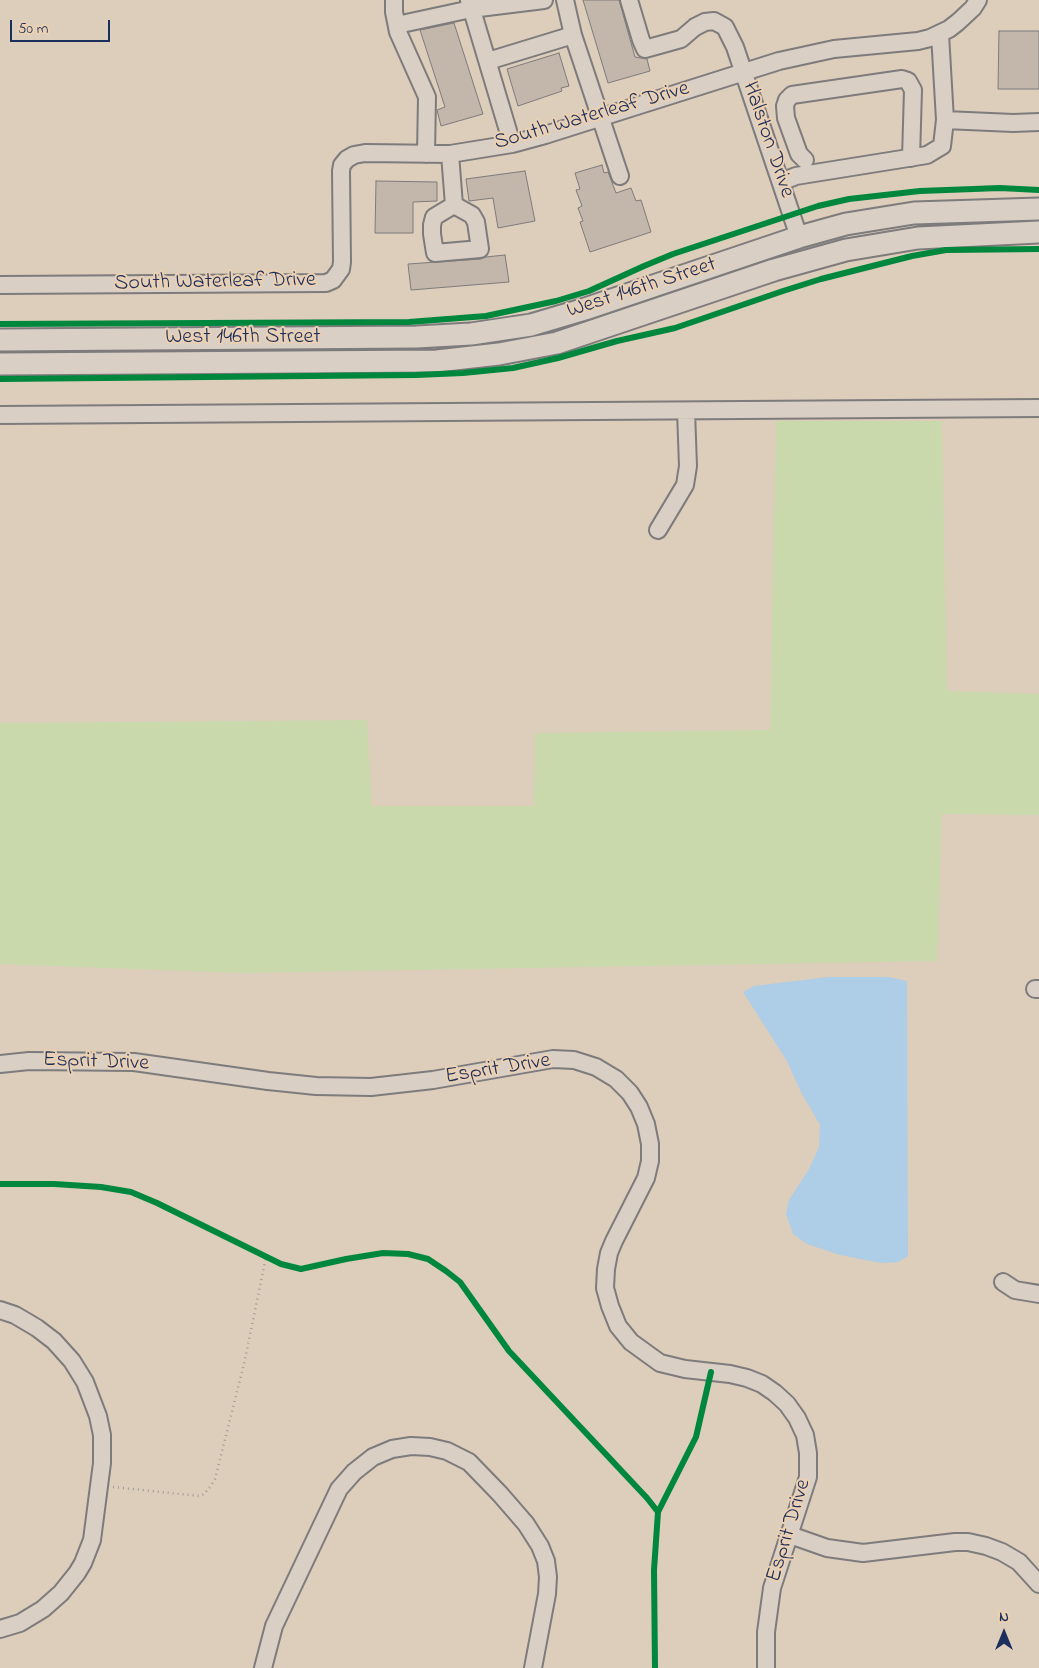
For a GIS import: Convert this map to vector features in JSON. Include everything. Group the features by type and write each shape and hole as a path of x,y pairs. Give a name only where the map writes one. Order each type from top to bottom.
{"main road":[{"name":"West 146th Street","path":"0,340 416,337 471,334 531,325 585,309 799,237 864,220 914,214 1039,209"},
{"name":"West 146th Street","path":"0,364 437,361 499,354 558,343 774,270 846,250 918,238 1039,232"}],"street":[{"path":"394,0 398,32 427,98 426,154"},
{"path":"397,25 470,4 544,0"},
{"path":"565,0 573,35 620,176"},
{"name":"Halston Drive","path":"629,0 640,40 645,49 681,39 695,27 705,22 714,21 725,27 744,72 799,237"},
{"name":"South Waterleaf Drive","path":"0,285 326,282 333,280 338,275 342,262 340,179 342,165 354,155 365,153 450,154 512,144 778,61 834,49 918,41 940,34 958,22 973,8 978,0"},
{"path":"470,4 512,144"},
{"path":"781,182 796,176 806,167 912,158 927,155 942,146 945,120 940,34"},
{"path":"488,60 573,35"},
{"path":"806,167 800,124 785,106 787,100 792,96 902,79 908,81 913,90 912,158"},
{"path":"945,120 1013,123 1039,122"},
{"path":"450,154 454,205"},
{"path":"0,415 1032,408"},
{"path":"658,530 684,485 688,466 686,411"},
{"name":"Esprit Drive","path":"0,1064 29,1061 134,1062 268,1081 316,1086 371,1087 433,1080 553,1059 574,1060 616,1079 630,1093 639,1107 646,1124 650,1144 650,1161 646,1178 609,1254 605,1288 618,1326 631,1342 660,1363 685,1369 730,1374 747,1378 775,1393 787,1404 797,1418 805,1435 808,1453 808,1477 777,1573 768,1609 766,1668"},
{"path":"1003,1282 1015,1290 1039,1294"},
{"path":"0,1310 15,1315 37,1328 54,1341 72,1362 85,1382 98,1416 102,1434 100,1486 92,1540 83,1563 77,1574 61,1593 43,1609 20,1623 0,1629"},
{"path":"263,1668 274,1626 340,1489 354,1472 372,1457 392,1449 411,1446 430,1447 447,1451 469,1462 483,1474 520,1516 540,1546 546,1561 548,1577 547,1594 533,1668"},
{"path":"790,1535 827,1548 863,1553 968,1542 1002,1552 1019,1562 1039,1584"}],"path":[{"path":"258,1252 274,1260"},
{"path":"100,1486 194,1496 204,1494 210,1487 215,1479 244,1364 266,1257"}],"green space":[{"path":"776,421 942,421 947,691 1039,694 1039,815 942,814 937,961 239,973 0,964 0,723 367,720 372,806 534,806 535,733 770,730"}],"water":[{"path":"828,977 889,977 907,981 908,1256 898,1262 881,1263 840,1255 807,1244 793,1234 786,1214 789,1200 809,1169 819,1147 820,1125 801,1092 787,1061 743,992 754,986"}],"building":[{"path":"583,0 619,0 635,57 647,59 650,71 608,83"},
{"path":"454,23 483,114 441,126 437,110 445,107 420,30"},
{"path":"999,31 1039,31 1039,89 998,89"},
{"path":"559,53 569,86 561,88 562,91 518,106 507,69"},
{"path":"602,165 604,173 608,172 616,193 631,188 636,201 641,200 651,232 590,252 580,222 583,221 578,208 582,206 576,190 580,189 575,173"},
{"path":"525,171 535,221 498,228 493,198 469,201 466,179"},
{"path":"376,181 437,182 437,201 413,202 413,233 375,233"},
{"path":"505,255 509,282 411,290 408,264 481,259"}],"cycle path":[{"path":"0,324 409,322 486,316 556,301 589,291 673,254 818,206 849,199 920,191 1000,188 1039,190"},
{"path":"0,379 416,375 513,368 675,328 821,279 912,256 946,250 1039,249"},
{"path":"0,1184 54,1184 101,1187 131,1192 281,1264 301,1269 383,1253 408,1254 428,1259 460,1282 509,1351 658,1512"},
{"path":"655,1668 654,1570 658,1512 696,1437 711,1372"}]}
